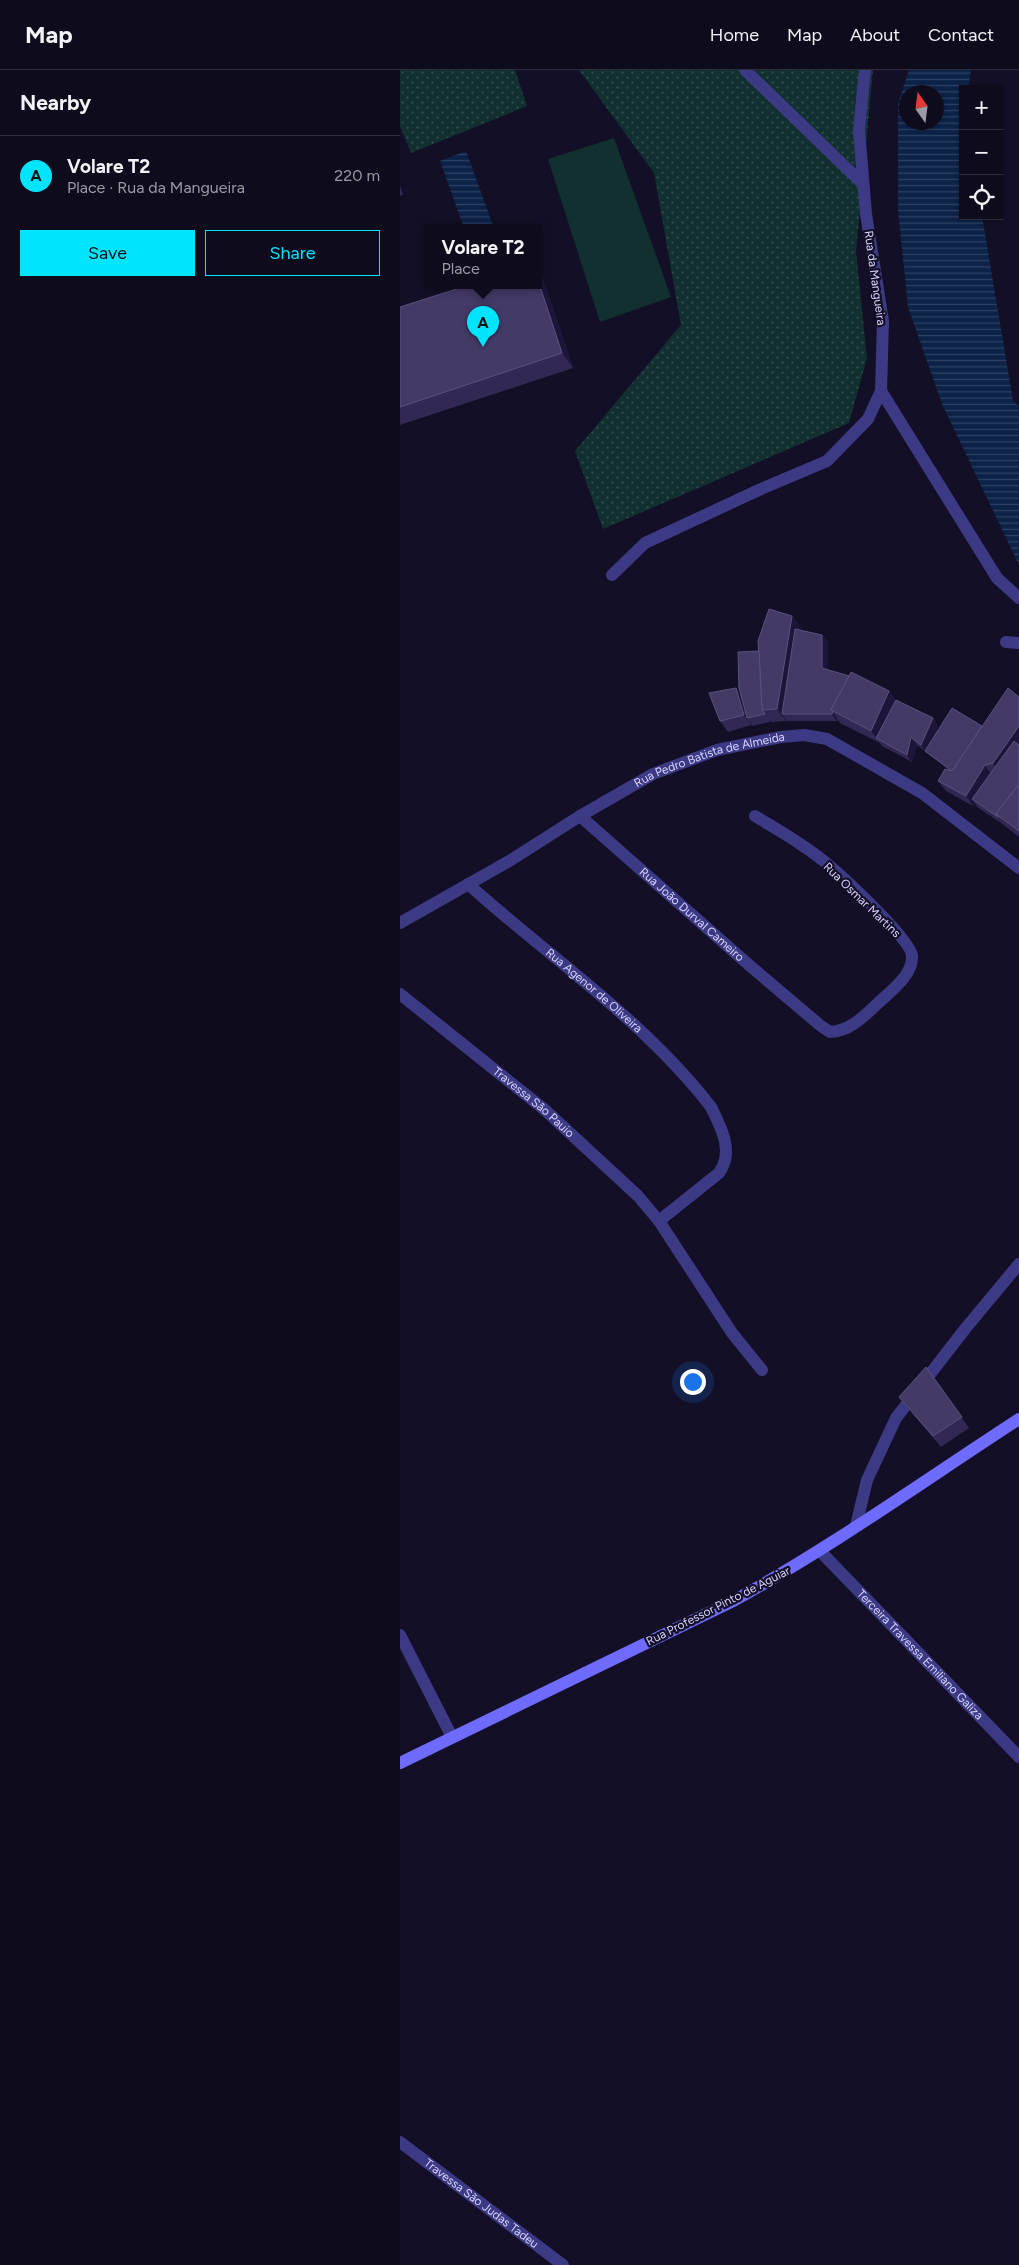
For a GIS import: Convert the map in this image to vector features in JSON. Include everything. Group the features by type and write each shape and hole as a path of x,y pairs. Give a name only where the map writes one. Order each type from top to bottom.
{"street":[{"path":"745,70 864,184"},
{"name":"Rua da Mangueira","path":"612,575 645,542 827,461 868,419 881,391 883,321 864,184 859,130 865,70"},
{"path":"881,391 997,578 1019,598"},
{"name":"Rua Pedro Batista de Almeida","path":"400,923 652,774 717,750 780,736 804,735 827,739 922,793 1019,868"},
{"name":"Rua João Durval Cameiro","path":"580,816 749,965 805,1011"},
{"name":"Rua Osmar Martins","path":"755,816 793,839 830,866 892,927 908,945 912,954 910,969 903,978 850,1027 830,1032 805,1011"},
{"name":"Rua Agenor de Oliveira","path":"468,884 511,923 562,961 622,1012 690,1080 718,1120 728,1152 725,1164 718,1173 659,1221"},
{"name":"Travessa São Pauio","path":"400,994 545,1110 616,1175 659,1221"},
{"path":"659,1221 723,1319 762,1370"},
{"path":"856,1526 867,1480 896,1418 965,1328 1019,1264"},
{"name":"Rua Professor Pinto de Aguiar","path":"400,1762 735,1600 820,1551 1019,1419"},
{"name":"Terceira Travessa Emiliano Galiza","path":"820,1551 1019,1757"},
{"path":"400,1636 452,1737"},
{"name":"Travessa São Judas Tadeu","path":"400,2142 563,2265"}],"green space":[{"path":"400,70 515,70 527,106 411,153 400,126"},
{"path":"579,70 873,70 856,251 867,358 849,423 603,529 575,451 681,325 654,173"},
{"path":"614,138 671,297 600,322 548,159"}],"water":[{"path":"909,70 971,70 969,85 959,85 959,220 983,220 1013,400 1019,407 1019,565 942,404 908,307 898,210 899,100 899,130 944,130 944,85 904,85"},
{"path":"466,151 493,224 463,224 440,161"}],"building":[{"path":"457,289 541,289 562,353 400,407 400,307"},
{"path":"769,609 792,616 777,709 762,710 758,641"},
{"path":"795,629 822,635 822,668 849,676 831,710 832,714 782,714"},
{"path":"759,651 762,710 765,714 747,718 739,688 738,652"},
{"path":"851,672 889,691 871,731 831,710"},
{"path":"736,688 744,715 720,721 709,693"},
{"path":"1008,688 1019,697 1019,726 993,763 985,765 966,796 938,781 945,769 952,771"},
{"path":"896,700 933,718 921,745 911,737 907,755 876,738"},
{"path":"952,708 982,726 952,771 925,751"},
{"path":"1014,741 1019,745 1019,784 996,814 998,817 972,799"},
{"path":"1019,784 1019,831 996,814"},
{"path":"926,1367 962,1417 933,1436 899,1397"}],"place":[{"name":"Volare T2","path":"483,347"}]}
